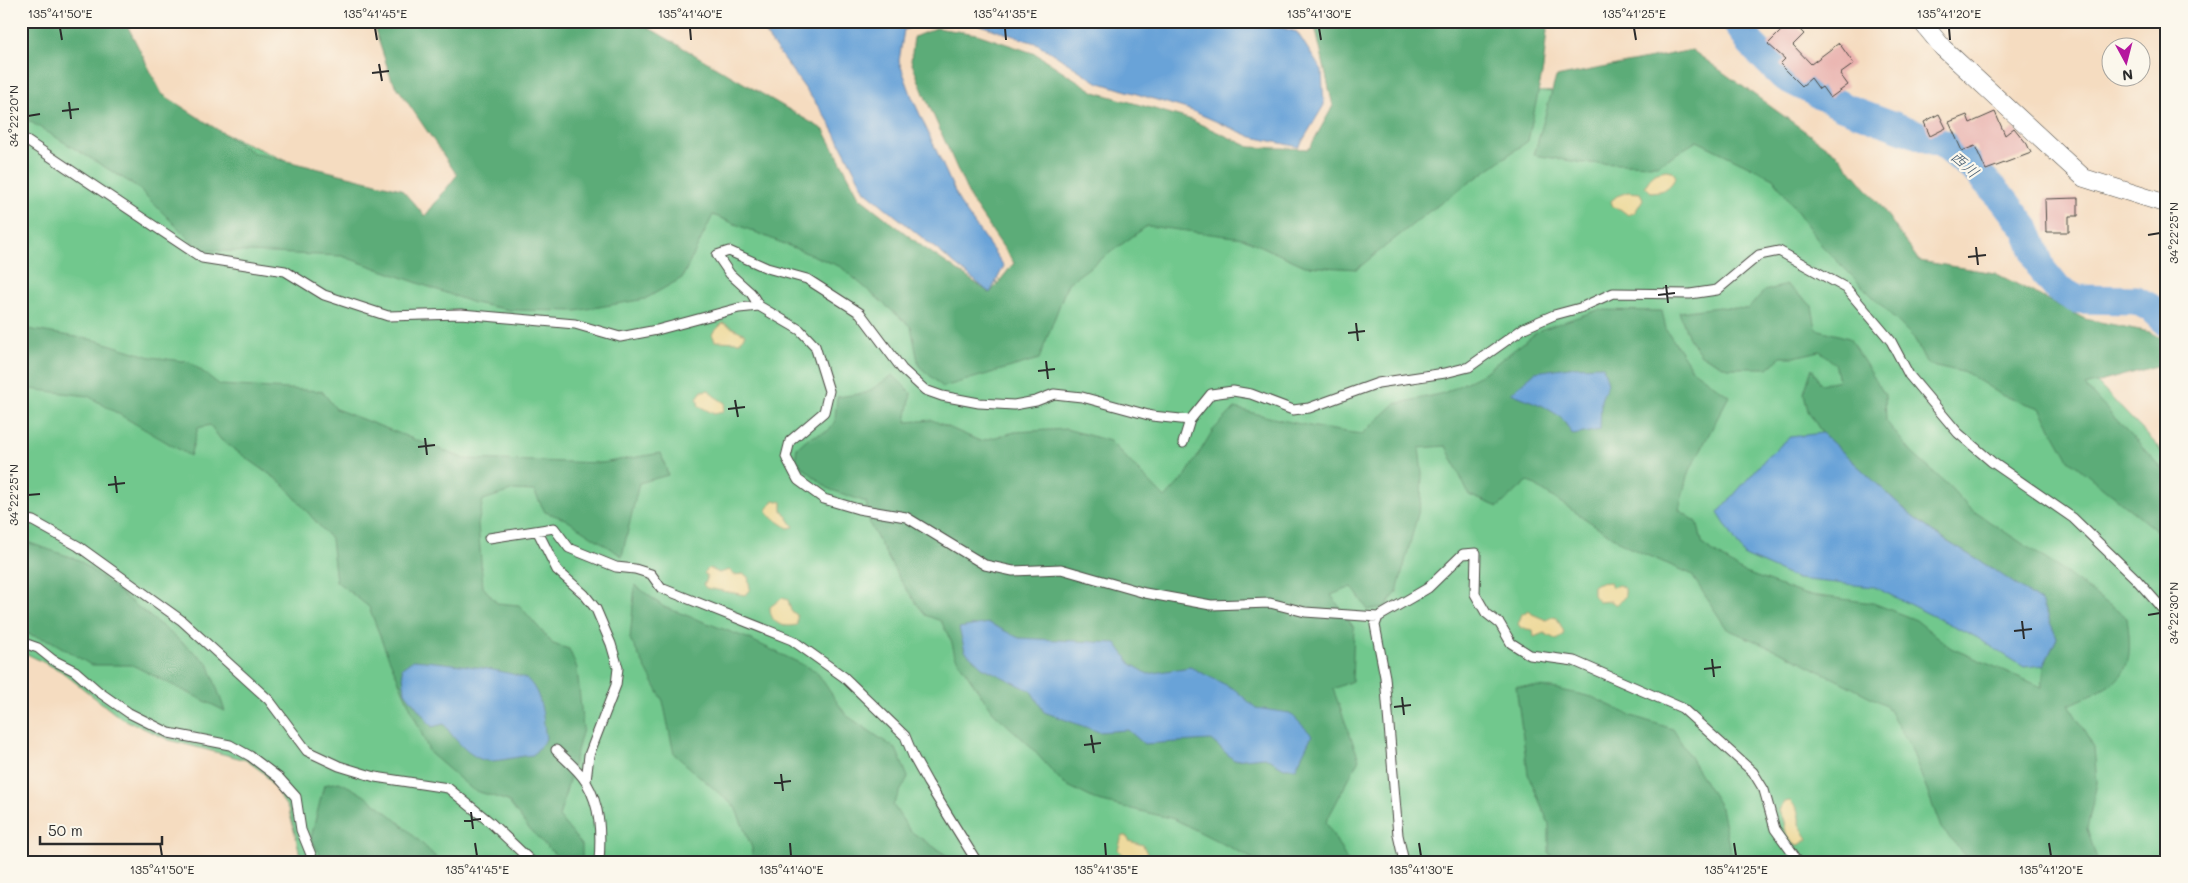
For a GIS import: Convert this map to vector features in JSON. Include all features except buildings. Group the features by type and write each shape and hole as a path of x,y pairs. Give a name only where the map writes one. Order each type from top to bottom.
{"street":[{"path":"1921,21 1943,48 2084,178 2167,204"}],"lane":[{"path":"21,136 202,258 285,271 324,295 388,316 461,314 575,324 620,337 656,330 739,308 759,306"},
{"path":"1190,420 1152,416 1082,397 1054,394 1036,401 1014,405 979,403 942,396 925,390 902,369 860,314 807,279 768,268 729,251 717,255 730,274 751,293 759,306 800,330 815,346 829,391 824,412 790,441 786,457 798,480 824,498 858,509 906,518 985,566 1013,571 1061,569 1145,593 1211,606 1270,603 1305,612 1378,617"},
{"path":"1183,443 1190,420 1211,394 1233,391 1251,394 1293,410 1309,408 1378,383 1445,373 1469,367 1524,328 1554,315 1580,308 1614,293 1690,294 1717,290 1759,255 1779,252 1846,288 1891,341 1909,375 1958,433 1992,462 2074,518 2136,579 2167,614"},
{"path":"21,518 32,521 78,546 181,620 269,700 307,751 339,766 375,777 448,788 491,823 532,862"},
{"path":"489,538 538,532 554,528 569,548 616,567 651,574 661,588 792,640 844,677 905,736 914,758 928,783 978,862"},
{"path":"538,532 557,570 584,594 596,609 611,644 618,668 616,685 589,755 586,781"},
{"path":"1404,862 1398,834 1385,677 1374,625 1378,617 1428,588 1463,554 1476,553 1475,594 1486,613 1500,624 1511,643 1530,654 1574,661 1682,708 1753,772 1764,790 1775,829 1799,862"},
{"path":"21,642 38,648 53,660 75,671 99,692 129,713 169,733 230,745 250,756 279,778 296,797 301,830 314,862"},
{"path":"556,750 586,781 598,808 600,821 599,862"}],"green space":[{"path":"32,21 125,21 162,94 254,153 401,189 425,216 457,175 391,78 372,21 637,21 824,130 860,198 923,247 990,293 1014,263 971,200 924,94 911,61 914,37 936,28 977,34 1036,54 1095,92 1189,119 1250,147 1309,149 1333,106 1315,26 1302,21 1548,21 1543,69 1528,141 1427,213 1357,269 1305,266 1243,238 1147,226 1068,283 1039,359 943,387 919,366 911,327 841,267 713,215 682,278 645,299 576,311 510,310 474,303 342,256 200,250 136,186 21,116 21,24"},
{"path":"21,45 424,221 748,173 993,327 1040,204 1236,211 1523,92 1601,91 1750,132 1936,312 2044,328 2156,444 2167,461 2167,862 302,862 289,810 264,773 246,760 169,740 119,717 61,671 21,651"},
{"path":"1692,50 1838,155 1881,206 1919,261 1995,273 2085,319 2150,332 2167,341 2167,363 2085,386 2167,474 2167,544 2158,532 2069,460 2040,408 2003,396 1967,373 1927,364 1914,338 1822,246 1773,178 1697,141 1657,165 1584,163 1534,155 1556,77"},
{"path":"1787,285 1812,306 1816,329 1849,338 1885,395 1886,421 1912,453 1949,486 1969,508 2062,570 2127,618 2129,654 2126,666 2120,676 2101,690 2069,705 2094,747 2097,783 2087,829 2098,862 1971,862 1941,828 1911,748 1886,705 1792,657 1727,629 1691,574 1628,547 1528,481 1498,507 1469,495 1446,446 1419,448 1422,473 1421,502 1397,592 1385,607 1368,610 1352,587 1331,595 1354,628 1352,681 1333,689 1359,759 1326,822 1348,862 1259,862 1174,819 1098,801 1064,784 1026,742 992,711 955,656 952,643 941,621 925,615 900,580 870,525 866,502 829,489 795,461 797,448 808,438 828,431 835,421 837,397 866,393 893,375 911,393 906,422 932,420 980,441 1015,432 1066,429 1110,441 1165,498 1186,475 1213,430 1235,408 1298,424 1362,434 1395,404 1444,393 1481,375 1540,330 1598,310 1662,311 1666,329 1692,369 1729,396 1687,476 1679,510 1697,522 1703,545 1743,572 1803,594 1873,603 1916,620 1951,648 2042,687 2044,665 2057,638 1996,571 1943,539 1913,517 1822,433 1808,411 1804,393 1812,368 1821,384 1839,380 1835,364 1820,351 1794,357 1781,357 1768,368 1727,368 1701,355 1689,338 1679,312 1719,307 1748,309 1764,291"},
{"path":"21,328 95,340 151,357 190,362 220,385 322,391 336,409 465,459 602,463 661,453 668,475 639,483 622,556 565,519 545,512 534,491 514,490 483,500 478,524 483,587 497,603 519,605 553,644 569,649 577,668 583,729 559,817 582,845 582,862 563,862 528,828 508,801 473,790 430,753 369,607 336,581 331,539 282,483 221,440 210,425 198,428 190,456 88,396 21,388"},
{"path":"21,540 79,560 208,663 225,711 132,665 91,665 51,641 21,632"},
{"path":"635,585 664,607 747,638 816,671 846,715 896,749 908,777 893,805 910,831 952,859 953,862 751,862 752,848 735,807 674,754 663,701 630,639"},
{"path":"1516,686 1552,688 1592,697 1632,716 1673,729 1721,808 1730,850 1738,862 1556,862 1549,853 1549,824 1528,774"},
{"path":"339,782 381,807 441,862 324,862 311,838 324,785"}],"sand":[{"path":"1666,170 1672,171 1676,177 1666,189 1651,192 1645,186 1654,173"},
{"path":"1628,192 1640,193 1643,199 1635,212 1628,215 1620,209 1613,207 1611,201 1617,196"},
{"path":"723,323 745,334 740,342 715,341 712,334"},
{"path":"709,390 714,396 725,403 723,412 714,414 699,406 697,398 702,391"},
{"path":"774,500 782,502 782,510 794,527 788,528 769,515 767,510"},
{"path":"709,568 719,573 730,570 733,575 744,574 748,577 750,589 745,595 706,588 703,584 706,582 707,576 704,573"},
{"path":"1610,582 1612,587 1619,585 1625,589 1624,597 1616,605 1611,601 1599,602 1593,595 1593,586 1598,583"},
{"path":"782,598 788,600 791,611 797,615 797,625 787,626 778,624 772,617 770,607"},
{"path":"1529,610 1532,614 1546,620 1552,617 1557,618 1564,632 1562,636 1557,640 1544,633 1534,637 1533,630 1521,628 1518,624 1522,614"},
{"path":"1790,801 1796,809 1799,824 1808,839 1799,845 1794,844 1787,835 1784,820 1779,810 1784,802"},
{"path":"1122,836 1127,836 1129,841 1143,845 1150,860 1130,860 1118,850"}],"water":[{"path":"751,21 927,21 904,30 899,61 912,97 961,205 1004,266 990,293 865,191 828,120 758,24"},
{"path":"958,21 1258,21 1297,32 1322,71 1324,105 1299,147 1252,137 1190,110 1097,82 1038,44 977,24"},
{"path":"1603,366 1608,383 1601,400 1600,430 1573,435 1561,417 1543,406 1511,393 1535,372 1569,367"},
{"path":"1822,433 1913,517 1943,539 1996,571 2041,602 2057,638 2044,665 2024,667 1976,637 1874,587 1797,579 1745,556 1718,513 1766,458 1790,437"},
{"path":"989,623 1019,638 1116,643 1131,664 1148,674 1190,667 1234,689 1256,708 1290,713 1312,735 1296,768 1284,768 1265,757 1234,760 1211,740 1144,744 1128,730 1099,732 1044,712 1031,691 982,667 965,651 959,628"},
{"path":"413,660 455,664 509,673 529,681 540,701 546,739 533,755 486,761 471,754 459,743 444,724 432,727 405,692 402,668"}],"waterway":[{"name":"西川","path":"1736,21 1751,44 1783,76 1844,107 1943,144 1975,170 2003,199 2026,229 2042,270 2057,288 2076,299 2136,300 2153,309 2167,322"}]}
